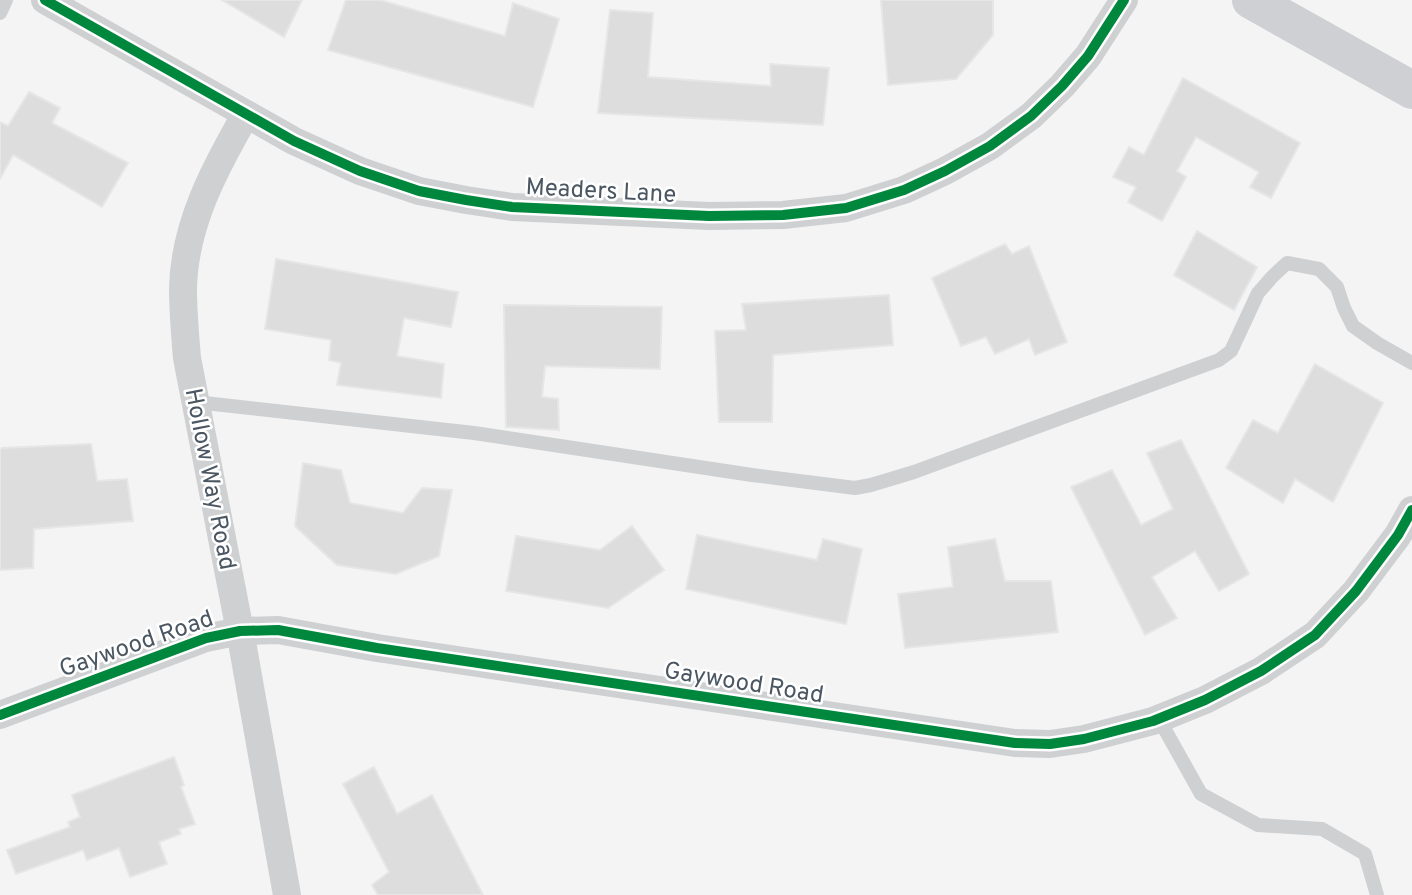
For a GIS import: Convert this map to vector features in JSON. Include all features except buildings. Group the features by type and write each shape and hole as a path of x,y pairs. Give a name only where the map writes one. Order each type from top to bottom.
{"street":[{"name":"Meaders Lane","path":"45,0 294,141 360,171 419,191 512,206 709,216 783,215 846,208 904,190 946,171 1031,116 1088,57 1124,0"},
{"path":"1251,0 1412,90"},
{"name":"Hollow Way Road","path":"246,114 220,159 190,237 183,286 184,321 187,358 240,631 287,895"},
{"name":"Gaywood Road","path":"0,715 206,638 240,631 278,630 391,650 1015,743 1050,744 1084,739 1159,719 1205,700 1261,671 1315,635 1356,592 1398,535 1412,510"}],"lane":[{"path":"0,13 6,0"},
{"path":"196,402 474,433 855,488 914,472 1219,360 1231,351 1258,293 1287,263 1319,269 1337,286 1353,326 1412,363"},
{"path":"1159,719 1200,794 1258,825 1322,830 1365,854 1376,889"}],"cycle path":[{"path":"45,0 294,141 360,171 419,191 512,207 709,216 783,215 846,208 904,190 945,171 990,146 1031,116 1088,56 1124,0"},
{"path":"0,715 206,638 240,631 278,630 377,648 1015,743 1050,744 1084,739 1153,721 1205,700 1261,671 1315,635 1356,591 1398,535 1412,510"}]}
